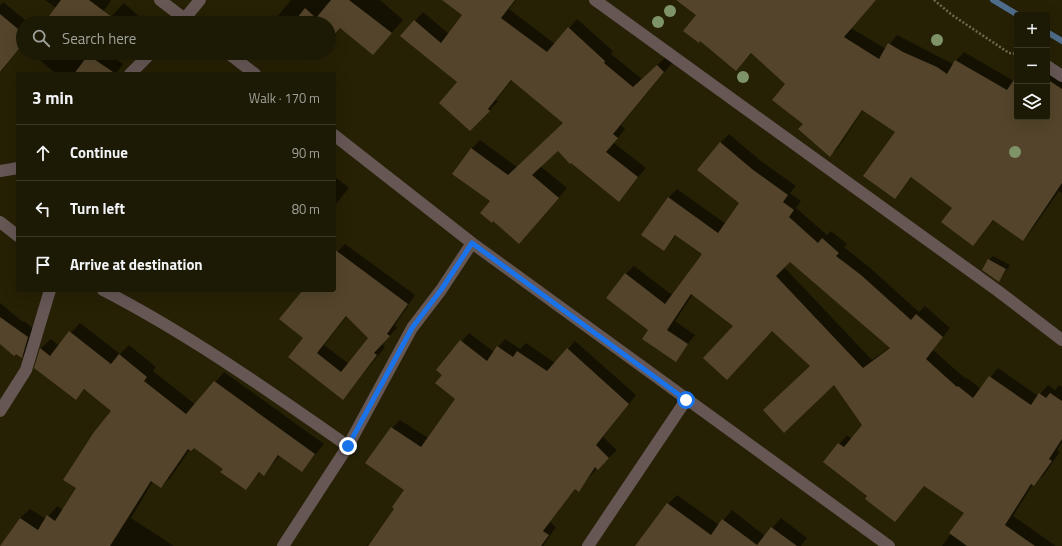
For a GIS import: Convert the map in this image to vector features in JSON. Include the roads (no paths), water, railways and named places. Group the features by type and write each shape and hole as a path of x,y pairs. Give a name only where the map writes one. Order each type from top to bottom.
{"street":[{"path":"160,0 178,16"},
{"path":"189,16 200,0"},
{"path":"595,0 998,291 1062,340"},
{"path":"132,72 144,60"},
{"path":"237,60 253,72"},
{"path":"1050,68 1062,76"},
{"path":"336,137 472,243 686,400 889,546"},
{"path":"0,171 16,168"},
{"path":"0,222 16,234"},
{"path":"283,546 348,446 412,328 441,290 472,243"},
{"path":"0,411 26,370 49,292"},
{"path":"107,292 138,308 225,361 348,446"},
{"path":"588,546 686,400"}],"waterway":[{"path":"993,0 1014,13"},
{"path":"1050,34 1062,41"}]}
